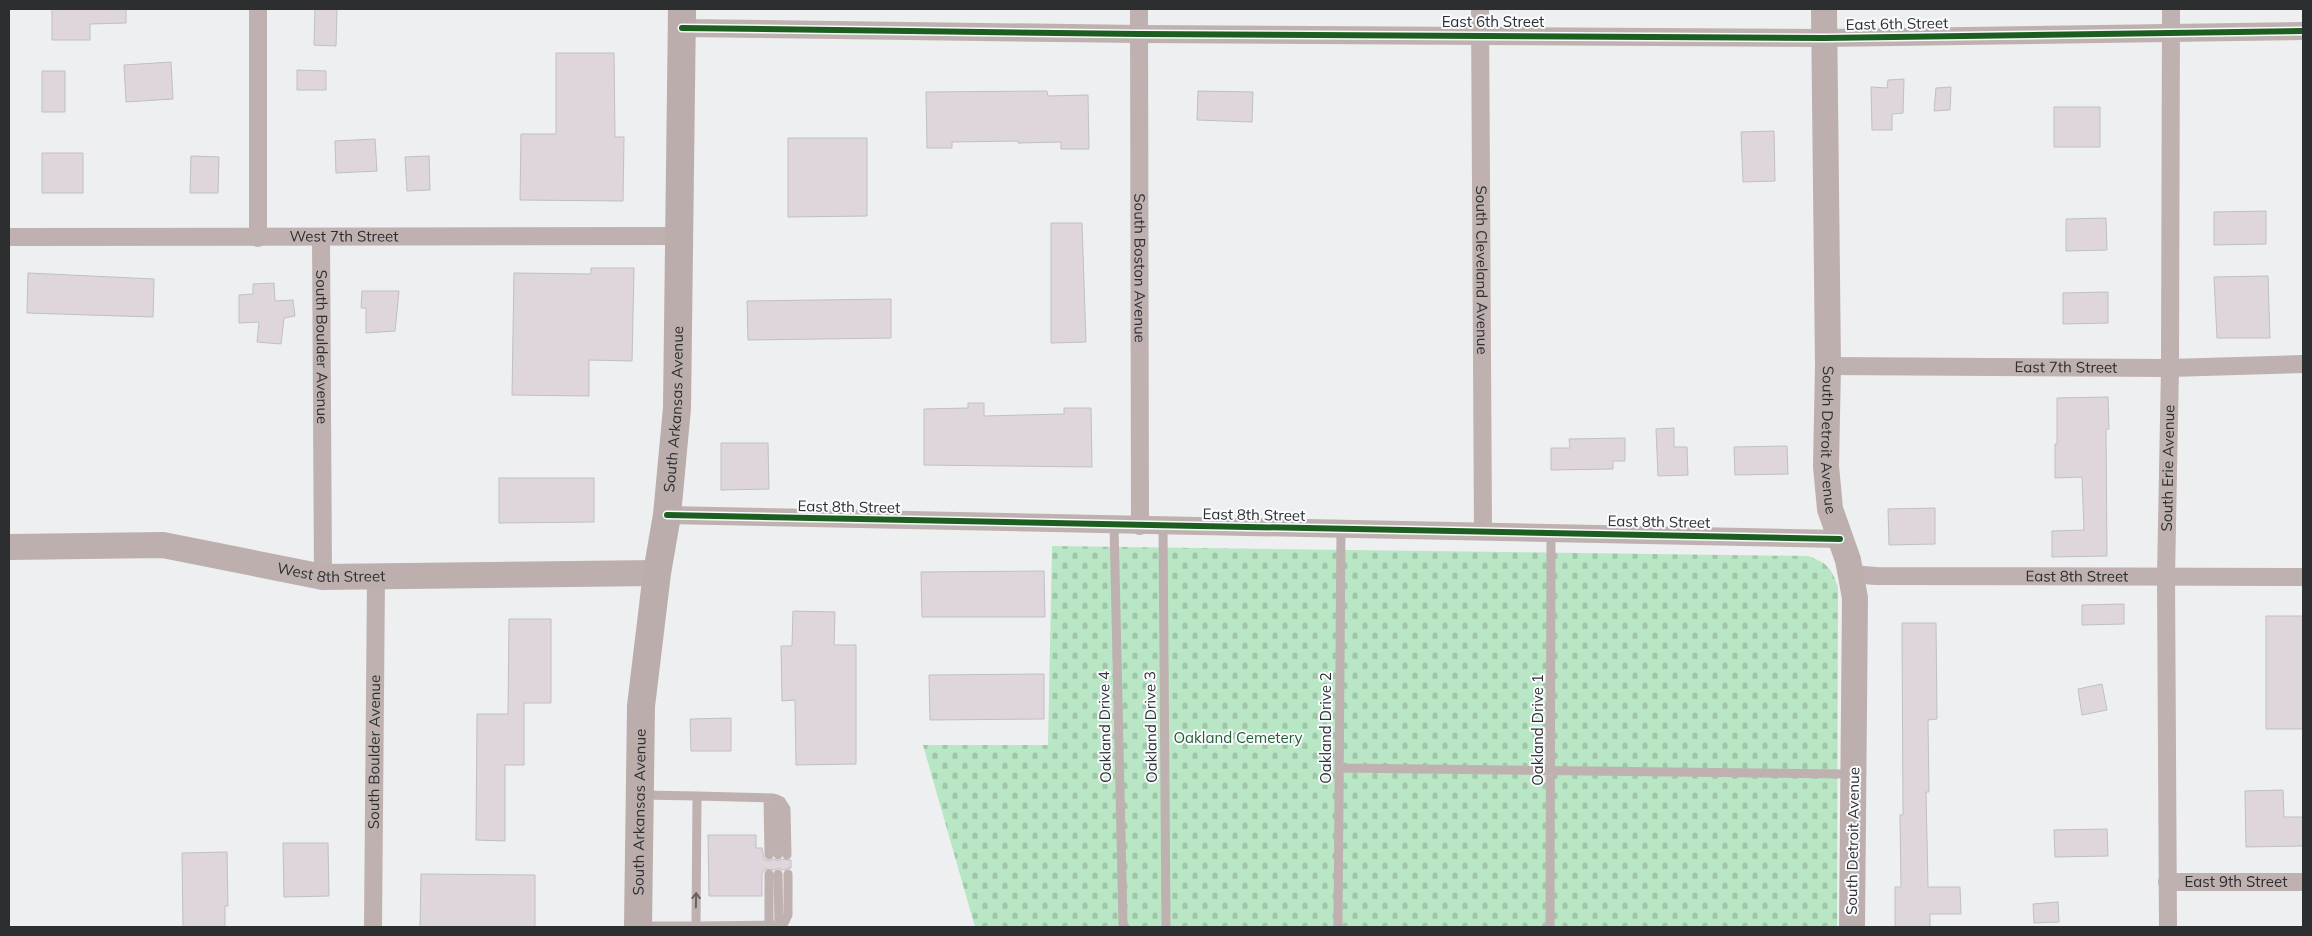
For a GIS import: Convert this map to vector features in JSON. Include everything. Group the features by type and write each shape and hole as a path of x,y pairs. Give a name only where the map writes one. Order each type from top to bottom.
{"highway":[{"name":"South Arkansas Avenue","path":"638,927 641,706 657,573 667,515 677,408 682,18"}],"street":[{"path":"258,9 258,238"},
{"name":"South Boston Avenue","path":"1139,9 1140,526"},
{"name":"South Cleveland Avenue","path":"1480,9 1483,531"},
{"name":"South Detroit Avenue","path":"1824,9 1828,366 1826,466 1830,509 1851,574 1855,598 1852,927"},
{"name":"South Erie Avenue","path":"2168,927 2166,577 2170,368 2171,9"},
{"name":"East 6th Street","path":"682,18 1140,34 1824,38 2303,31"},
{"name":"West 7th Street","path":"9,237 679,236"},
{"name":"South Boulder Avenue","path":"321,237 323,576"},
{"name":"East 7th Street","path":"1828,366 2170,368 2303,364"},
{"name":"East 8th Street","path":"667,515 1840,539"},
{"name":"West 8th Street","path":"9,546 163,545 323,576 657,573"},
{"name":"East 8th Street","path":"1851,574 1876,576 2303,577"},
{"name":"South Boulder Avenue","path":"373,927 376,577"},
{"name":"East 9th Street","path":"2167,882 2303,882"}],"lane":[{"name":"Oakland Drive 4","path":"1114,525 1123,924 1125,927"},
{"name":"Oakland Drive 3","path":"1163,526 1166,927"},
{"name":"Oakland Drive 2","path":"1338,927 1341,529"},
{"name":"Oakland Drive 1","path":"1550,533 1552,771 1550,927"},
{"path":"1339,768 1853,774"},
{"path":"640,794 773,799 784,804 786,809 778,855 773,799"},
{"path":"696,926 697,796"},
{"path":"769,926 773,874 779,926"},
{"path":"638,927 779,926 787,921 788,874"}],"green space":[{"name":"Oakland Cemetery","path":"1052,546 1808,556 1820,561 1830,570 1838,587 1837,927 975,927 923,745 1048,745"}],"building":[{"path":"52,9 126,9 126,23 90,24 90,40 52,40"},
{"path":"315,9 337,9 336,46 314,45"},
{"path":"556,53 614,53 615,137 624,137 623,201 520,200 521,134 556,134"},
{"path":"171,62 173,99 126,102 124,65"},
{"path":"297,70 326,71 326,90 297,90"},
{"path":"42,71 65,71 65,112 42,112"},
{"path":"1904,79 1903,113 1892,114 1892,130 1872,130 1871,87 1887,88 1888,80"},
{"path":"1951,87 1950,110 1934,111 1936,88"},
{"path":"1047,91 1048,96 1088,95 1089,149 1061,149 1061,142 1018,143 1018,141 952,142 952,148 927,148 926,92"},
{"path":"1198,91 1253,92 1252,122 1197,120"},
{"path":"2054,107 2100,107 2100,147 2054,147"},
{"path":"1774,131 1775,181 1743,182 1741,132"},
{"path":"788,138 867,138 867,216 788,217"},
{"path":"375,139 377,171 336,173 335,141"},
{"path":"42,153 83,153 83,193 42,193"},
{"path":"191,156 219,157 218,193 190,193"},
{"path":"429,156 430,190 407,191 405,157"},
{"path":"2266,211 2266,244 2214,245 2214,212"},
{"path":"2106,218 2107,250 2066,251 2066,219"},
{"path":"1051,223 1082,223 1086,342 1051,343"},
{"path":"591,268 634,268 632,361 589,360 589,396 512,395 514,273 591,274"},
{"path":"28,273 154,279 153,317 27,313"},
{"path":"2268,276 2270,338 2217,338 2214,277"},
{"path":"274,283 275,301 293,300 295,316 284,318 281,344 257,342 259,322 239,323 239,295 253,294 253,284"},
{"path":"362,291 399,291 395,331 366,333 366,308 361,308"},
{"path":"2108,292 2108,323 2063,324 2063,293"},
{"path":"891,299 891,338 748,340 747,301"},
{"path":"2108,397 2109,429 2106,429 2107,556 2052,557 2052,531 2084,530 2082,477 2055,478 2057,398"},
{"path":"968,403 984,403 984,416 1064,414 1064,408 1091,408 1092,467 924,465 924,409 968,408"},
{"path":"1674,428 1674,447 1687,447 1688,475 1658,476 1656,429"},
{"path":"1625,438 1625,461 1613,461 1613,469 1551,470 1551,448 1570,448 1569,439"},
{"path":"721,443 768,443 769,489 721,490"},
{"path":"1787,446 1788,474 1735,475 1734,447"},
{"path":"499,478 594,478 594,522 499,523"},
{"path":"1935,508 1935,544 1889,545 1888,509"},
{"path":"1044,571 1045,617 922,617 921,572"},
{"path":"2124,604 2124,624 2082,625 2082,605"},
{"path":"793,611 835,612 834,645 856,645 856,764 796,765 795,700 782,701 781,646 792,646"},
{"path":"2266,616 2303,616 2303,729 2266,729"},
{"path":"509,619 551,619 551,703 524,703 524,765 505,765 505,841 476,840 477,714 508,714"},
{"path":"1902,623 1936,623 1937,719 1928,720 1929,792 1926,792 1928,887 1960,887 1961,914 1930,914 1930,927 1895,927 1895,887 1901,887 1900,815 1903,815"},
{"path":"1044,674 1044,719 930,720 929,675"},
{"path":"2102,684 2107,710 2082,715 2078,689"},
{"path":"731,718 731,751 691,751 690,719"},
{"path":"2283,790 2284,817 2303,817 2303,846 2246,847 2245,791"},
{"path":"2107,829 2108,856 2055,857 2054,830"},
{"path":"708,835 756,835 756,848 762,848 764,859 769,861 773,859 778,861 782,859 791,860 791,868 783,870 778,868 774,870 765,869 762,874 762,896 709,896"},
{"path":"283,843 328,843 329,896 284,897"},
{"path":"227,852 228,906 225,906 225,927 183,927 182,853"},
{"path":"421,874 535,875 535,927 420,927"},
{"path":"2058,902 2059,922 2034,923 2033,904"}],"cycle path":[{"path":"682,28 1140,34 1824,38 2303,31"},
{"path":"667,515 1840,539"}]}
